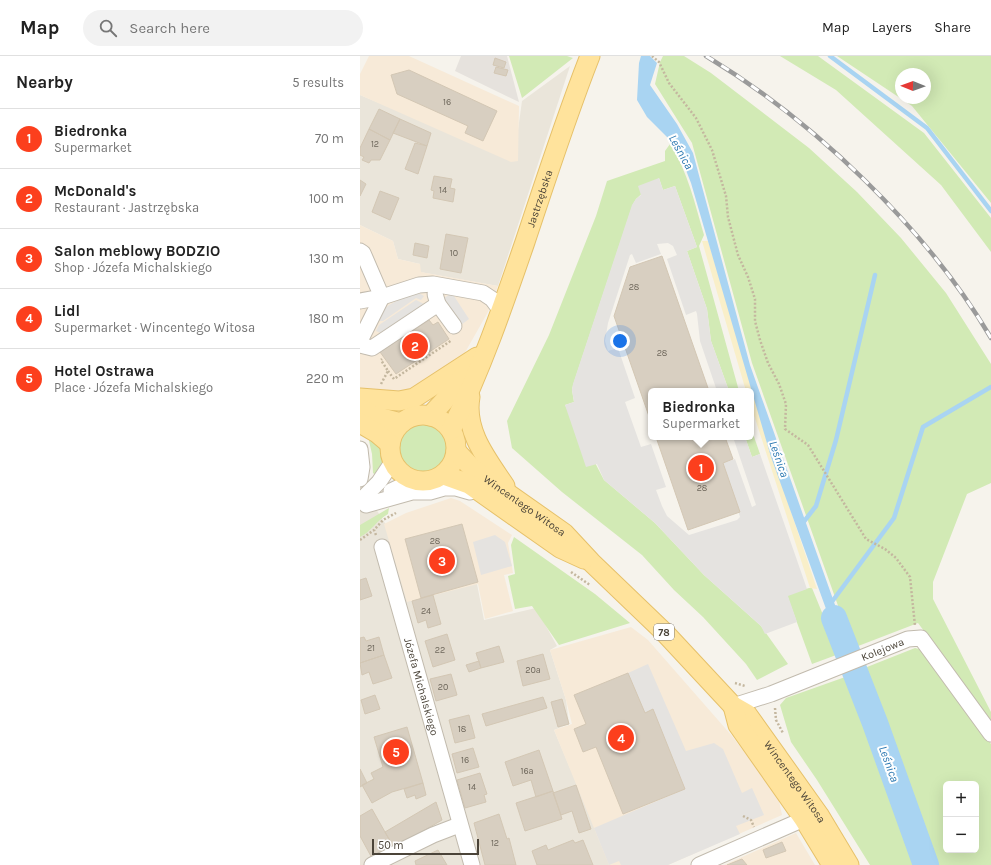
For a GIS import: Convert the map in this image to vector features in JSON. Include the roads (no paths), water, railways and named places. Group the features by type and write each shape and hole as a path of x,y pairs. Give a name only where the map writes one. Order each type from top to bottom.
{"main road":[{"name":"Jastrzębska","path":"451,430 471,391 501,311 568,114 590,56"},
{"name":"Jastrzębska","path":"430,416 454,389 489,341"},
{"path":"360,398 399,401 414,398 477,356"},
{"path":"471,391 469,416 473,429 482,450 510,493"},
{"path":"360,409 374,416 401,424"},
{"path":"360,423 377,433 392,453 399,472 414,480 430,480 444,475 453,463 456,451 455,440 451,430 440,420 430,416 415,415 401,424 394,432 392,453"},
{"name":"Wincentego Witosa","path":"456,451 473,469 510,493 564,533 591,562 665,633 733,706 747,714 819,815 849,865"},
{"name":"Wincentego Witosa","path":"444,475 469,484 490,497 560,548 591,562"},
{"name":"Wincentego Witosa","path":"733,706 738,725 804,819 832,865"}],"street":[{"path":"360,251 363,254 382,297"},
{"path":"433,284 438,304 454,326"},
{"path":"360,300 382,297 412,286 433,284 483,293 492,299 501,311"},
{"path":"360,341 382,297"},
{"path":"360,345 372,348 438,304"},
{"path":"360,449 362,467 360,479"},
{"path":"362,504 379,482 392,453"},
{"path":"362,504 414,480"},
{"path":"362,504 391,500 412,492 430,492 448,487 490,497"},
{"name":"Józefa Michalskiego","path":"382,547 459,825 472,865"},
{"name":"Kolejowa","path":"733,706 771,694 908,639 921,638 991,734"},
{"path":"699,865 804,819"},
{"path":"372,865 433,835 459,825"}],"water":[{"path":"641,56 650,56 657,63 650,85 677,124 693,153 750,365 851,650 842,653 771,457 754,399 754,388 751,388 691,183 680,155 668,138 647,117 637,100 639,63"}],"waterway":[{"path":"830,56 927,128 991,211"},
{"path":"802,524 816,506 836,440 875,275"},
{"path":"831,603 894,518 923,427 991,387"},
{"name":"Leśnica","path":"834,618 875,723 926,865"}],"railway":[{"path":"706,56 747,82 787,112 827,145 865,180 935,257 965,297 991,338"}],"place":[{"name":"McDonald's","path":"415,346"},
{"name":"Biedronka","path":"701,468"},
{"name":"Salon meblowy BODZIO","path":"442,561"},
{"name":"Lidl","path":"621,738"},
{"name":"Hotel Ostrawa","path":"396,752"}]}
